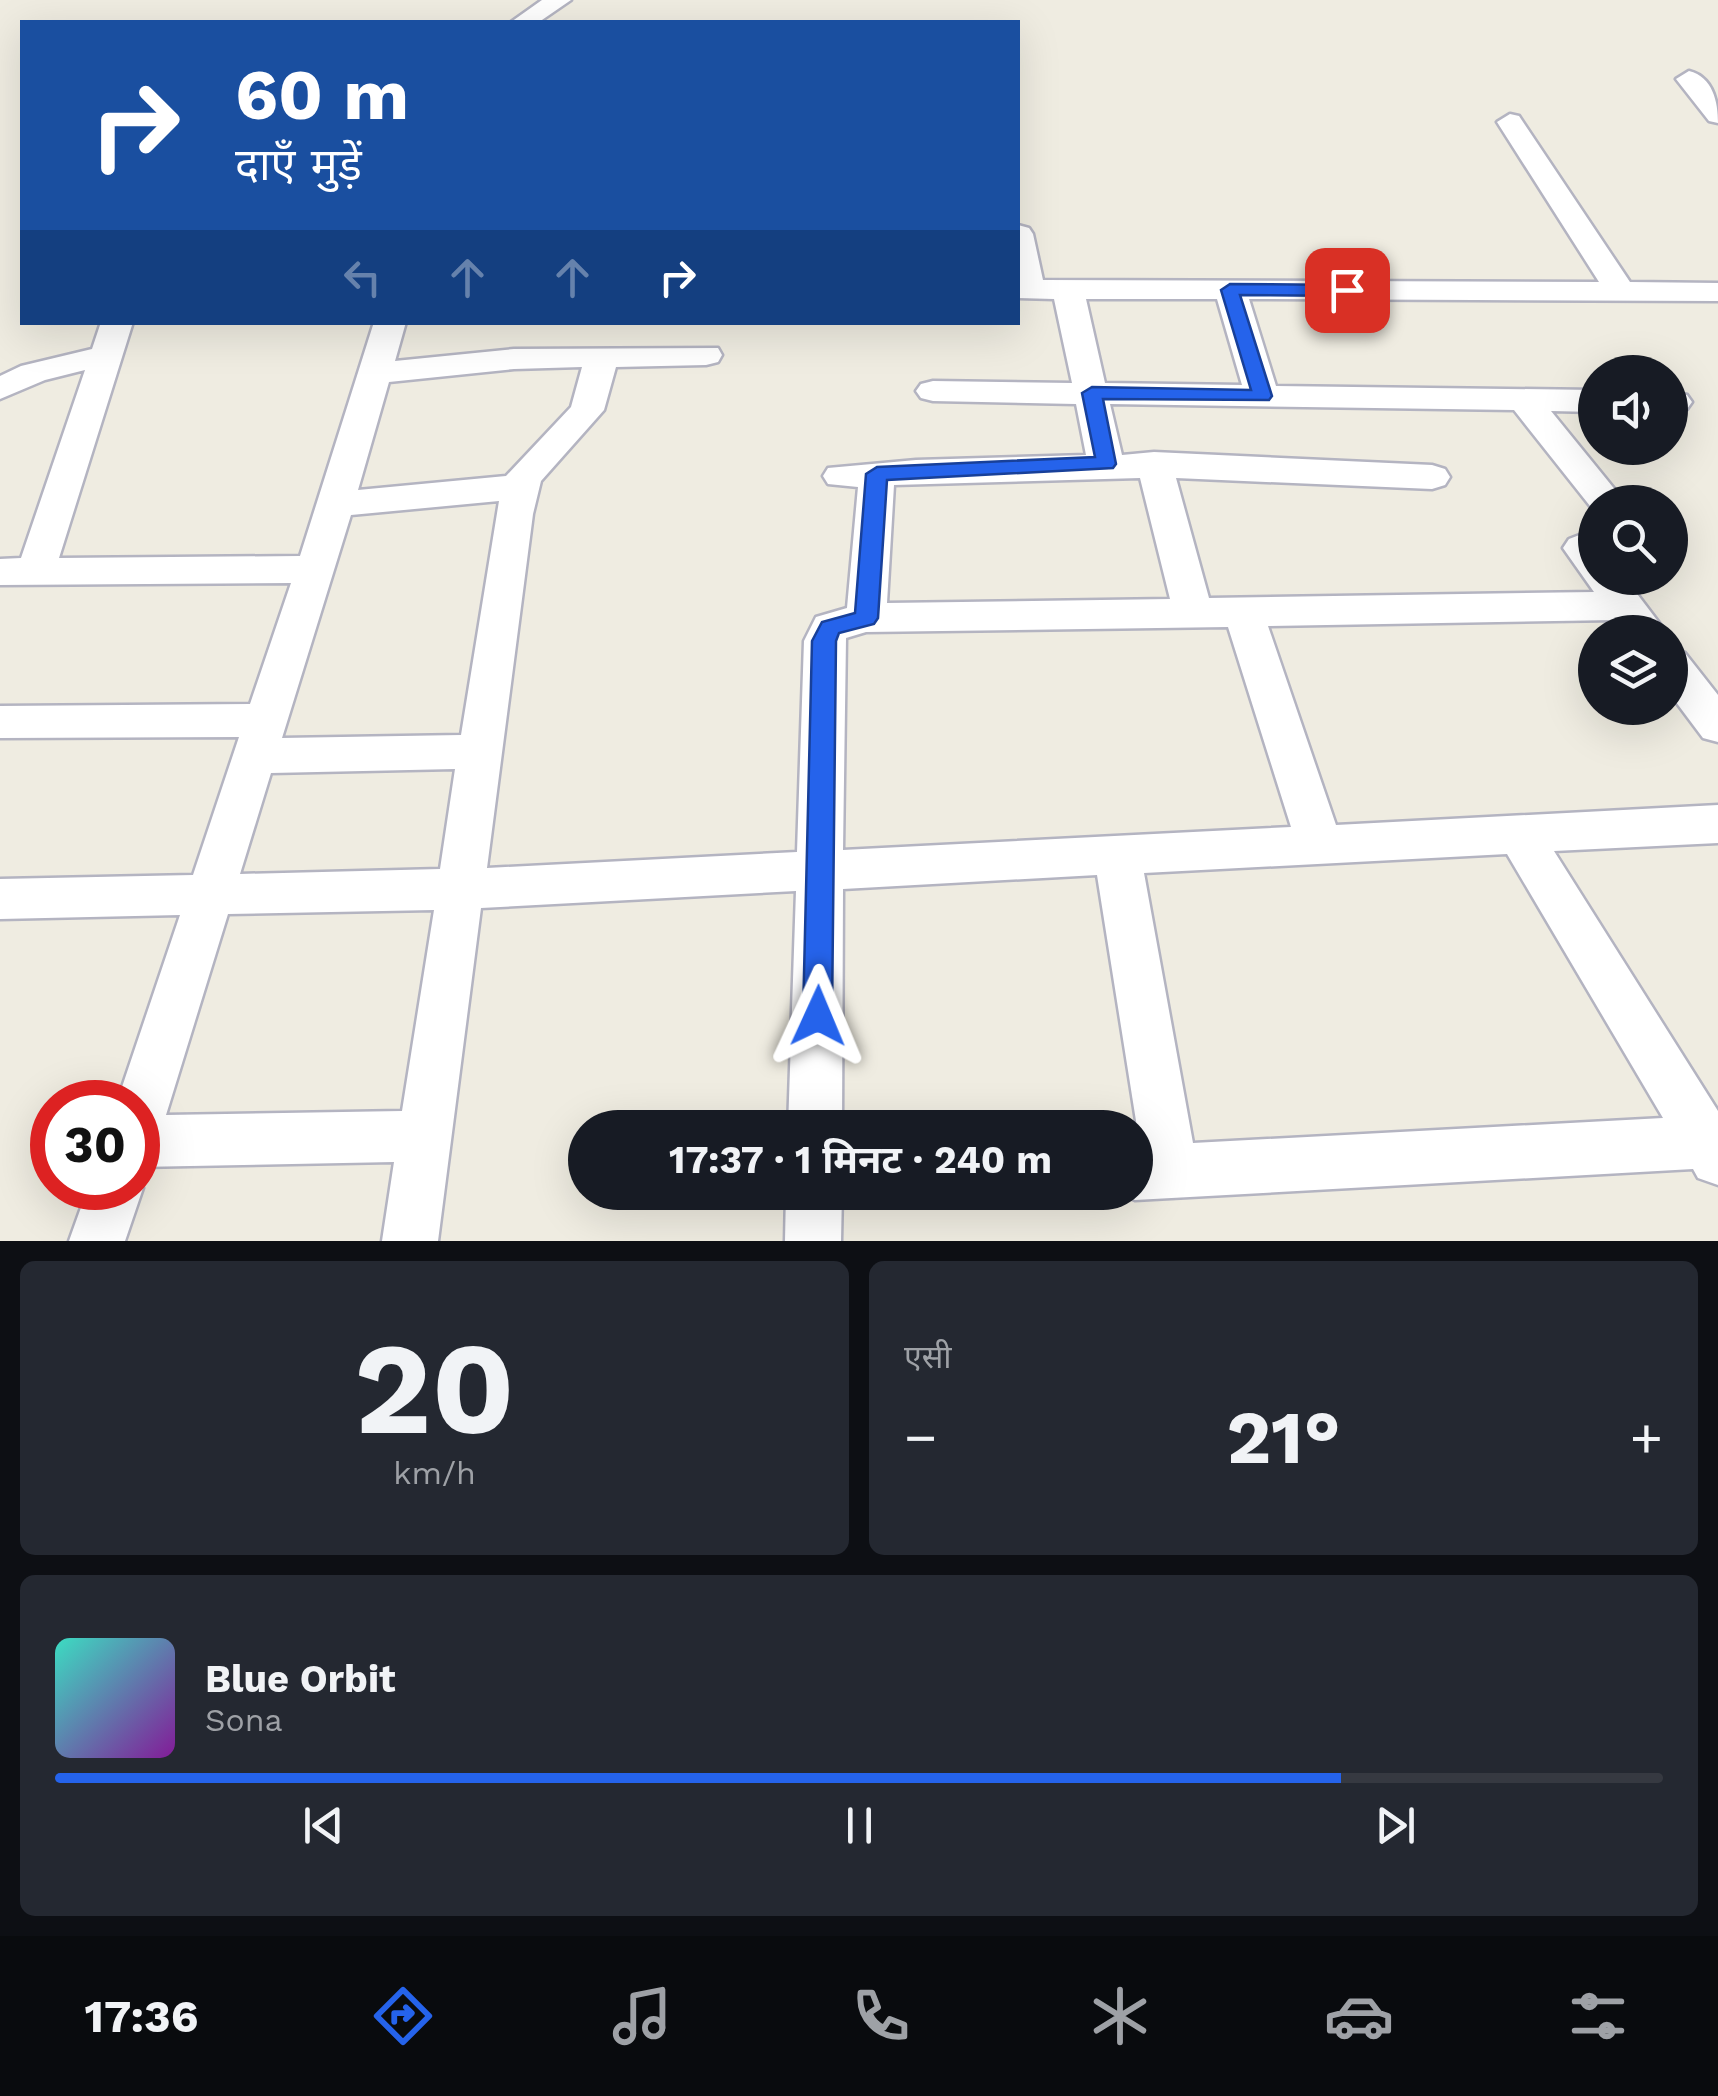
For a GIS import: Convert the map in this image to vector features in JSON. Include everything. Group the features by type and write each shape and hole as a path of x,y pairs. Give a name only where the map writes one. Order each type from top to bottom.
{"street":[{"path":"526,20 559,0"},
{"path":"1689,79 1718,114"},
{"path":"1510,122 1620,291"},
{"path":"1020,252 1024,289 1718,292"},
{"path":"1068,289 1106,464"},
{"path":"1230,290 1262,396"},
{"path":"151,1080 389,325"},
{"path":"336,503 391,502 518,487 587,410 614,356 643,325"},
{"path":"0,389 112,339"},
{"path":"112,339 18,571 315,568"},
{"path":"377,372 514,359 706,355"},
{"path":"933,391 1578,401"},
{"path":"1524,400 1593,485"},
{"path":"1154,464 1193,613"},
{"path":"866,618 859,475 1154,464 1322,468 1432,477"},
{"path":"410,1241 514,514 524,477"},
{"path":"816,1110 824,641 830,628 866,618 1626,605"},
{"path":"1242,612 1319,843"},
{"path":"1688,687 1718,726"},
{"path":"0,722 479,752"},
{"path":"0,899 460,889 1718,824"},
{"path":"1153,1172 1712,1152 1519,834"},
{"path":"1117,854 1146,1110"},
{"path":"160,1140 425,1136"},
{"path":"97,1241 108,1210"},
{"path":"813,1241 814,1210"}],"route":[{"path":"818,1016 824,641 830,628 866,618 877,474 1106,464 1092,393 1262,396 1230,290 1347,290"}]}
